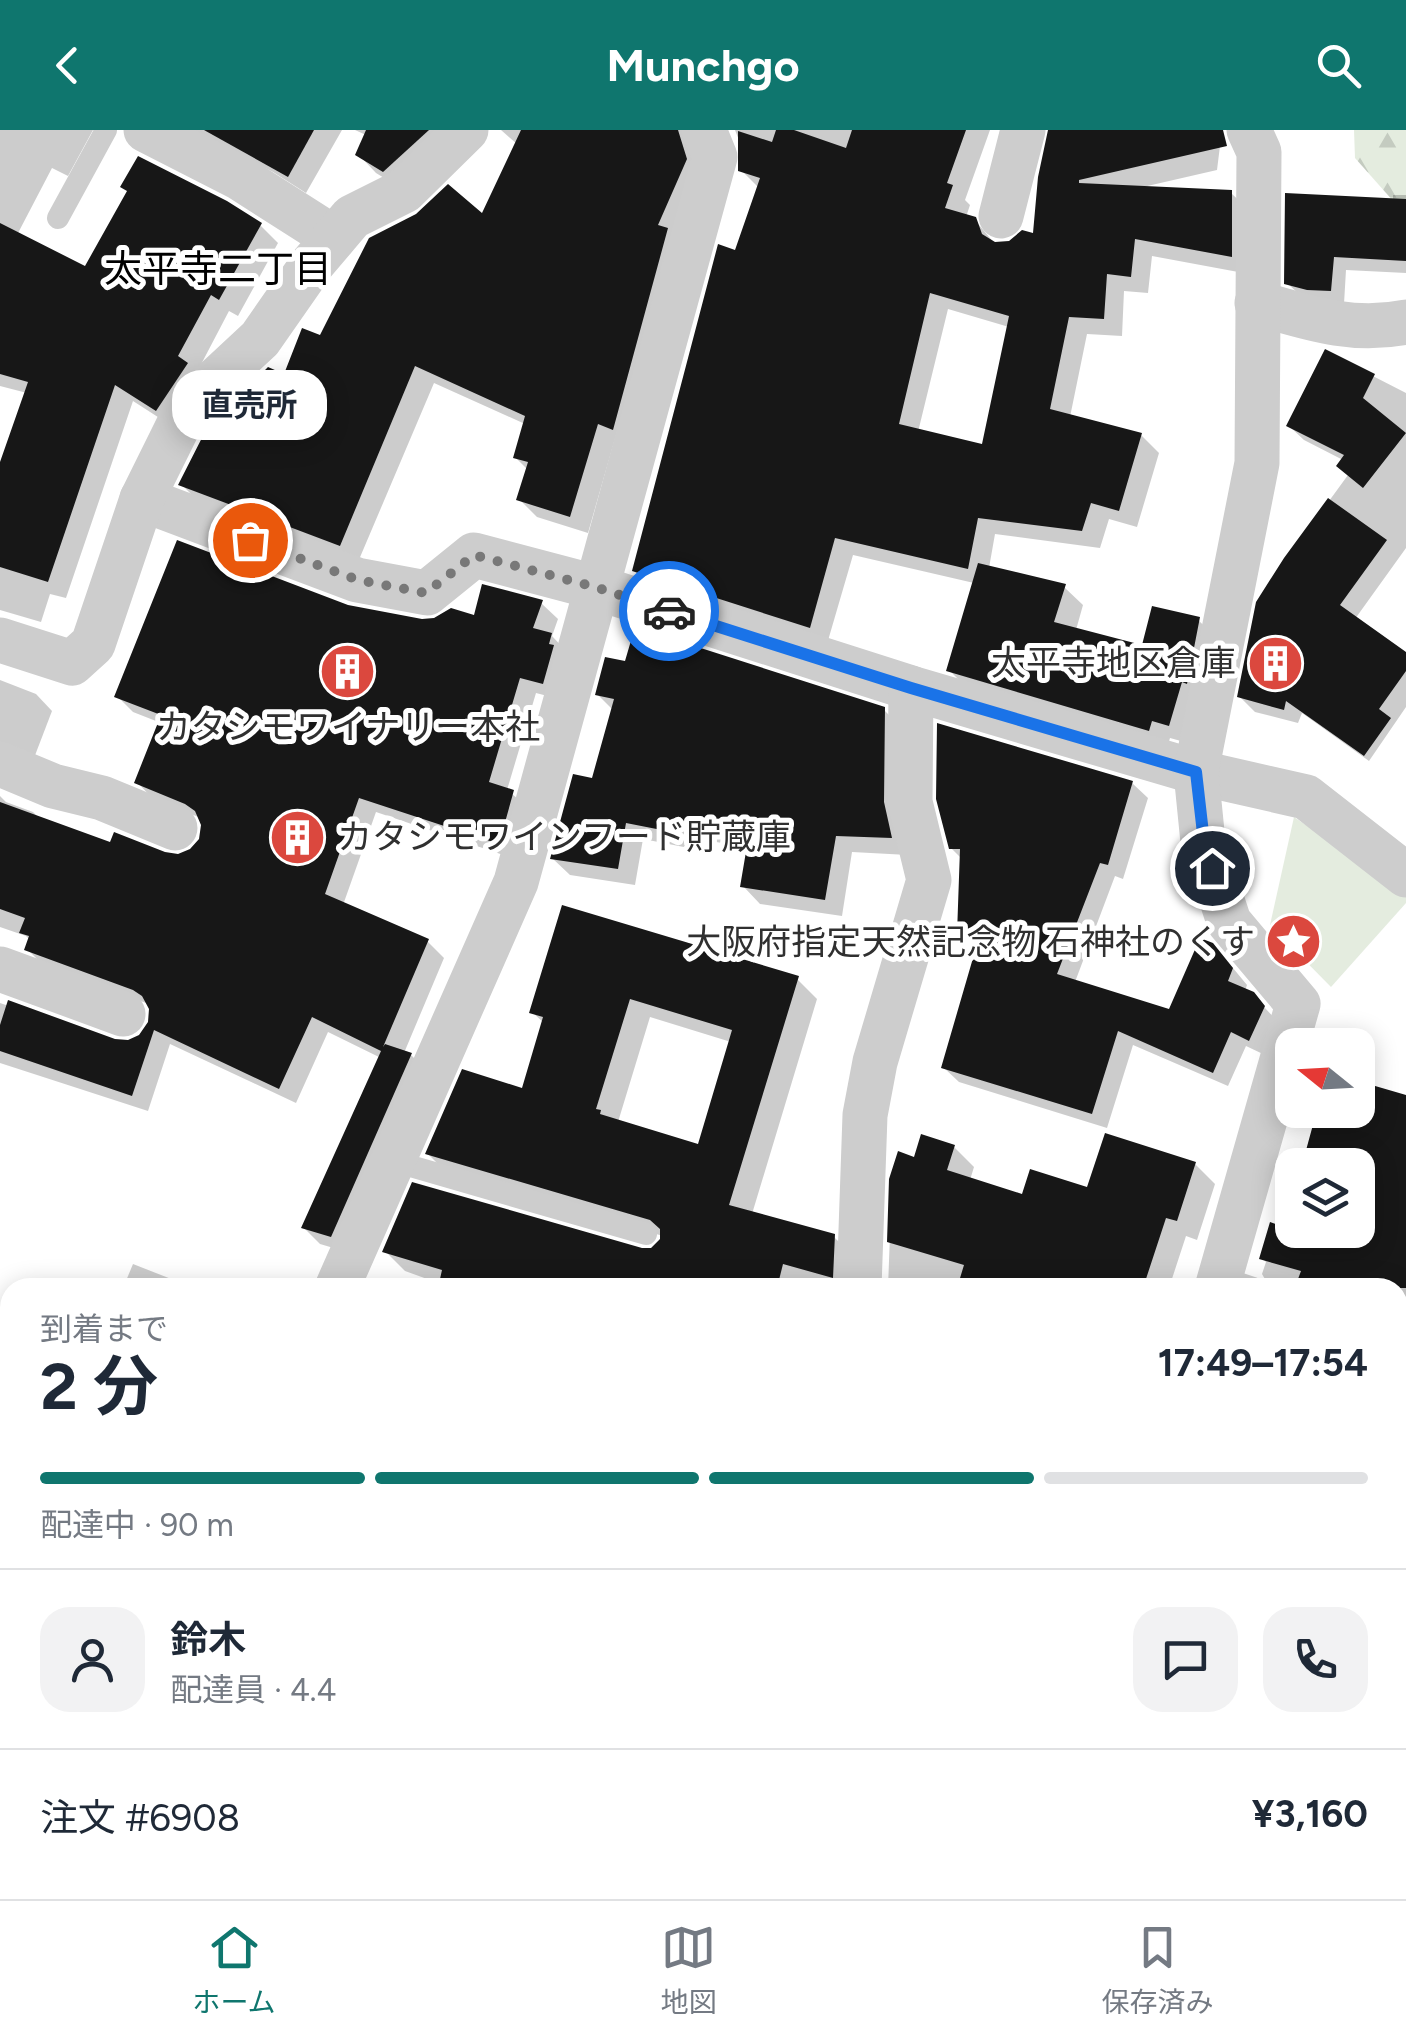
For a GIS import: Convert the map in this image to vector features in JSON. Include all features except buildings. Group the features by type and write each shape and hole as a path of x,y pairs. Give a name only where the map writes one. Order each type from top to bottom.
{"street":[{"path":"146,130 240,178 334,238"},
{"path":"0,640 72,663 94,644 142,499 188,406 260,339 352,216 404,190 466,130"},
{"path":"341,1278 516,882 715,157 704,130"},
{"path":"1001,216 1023,130"},
{"path":"1231,1278 1298,1004 1229,922 1204,842 1196,772 1256,463 1260,152 1249,130"},
{"path":"1257,304 1323,322 1376,328 1406,322"},
{"path":"142,499 358,580 426,593 474,555 595,587 911,688 1196,772 1306,797 1406,876"},
{"path":"860,1278 865,1115 876,1062 929,880 910,802 911,688"},
{"path":"0,764 53,786 102,798 175,828"},
{"path":"0,968 123,1014"}],"lane":[{"path":"58,218 106,130"},
{"path":"393,1160 646,1234"}],"green space":[{"path":"1354,130 1406,130 1406,209 1402,211 1355,158"},
{"path":"1294,817 1406,893 1406,903 1331,987 1270,925"}],"way so far":[{"path":"250,540 358,580 426,593 474,555 669,611"}],"place":[{"name":"直売所","path":"250,540"},
{"name":"太平寺地区倉庫","path":"1275,663"},
{"name":"カタシモワイナリー本社","path":"348,671"},
{"name":"カタシモワインフード貯蔵庫","path":"298,837"},
{"name":"大阪府指定天然記念物 石神社のくす","path":"1294,942"}],"district":[{"name":"太平寺二丁目","path":"218,269"}],"route":[{"path":"669,611 1196,772 1204,842 1212,868"}]}
